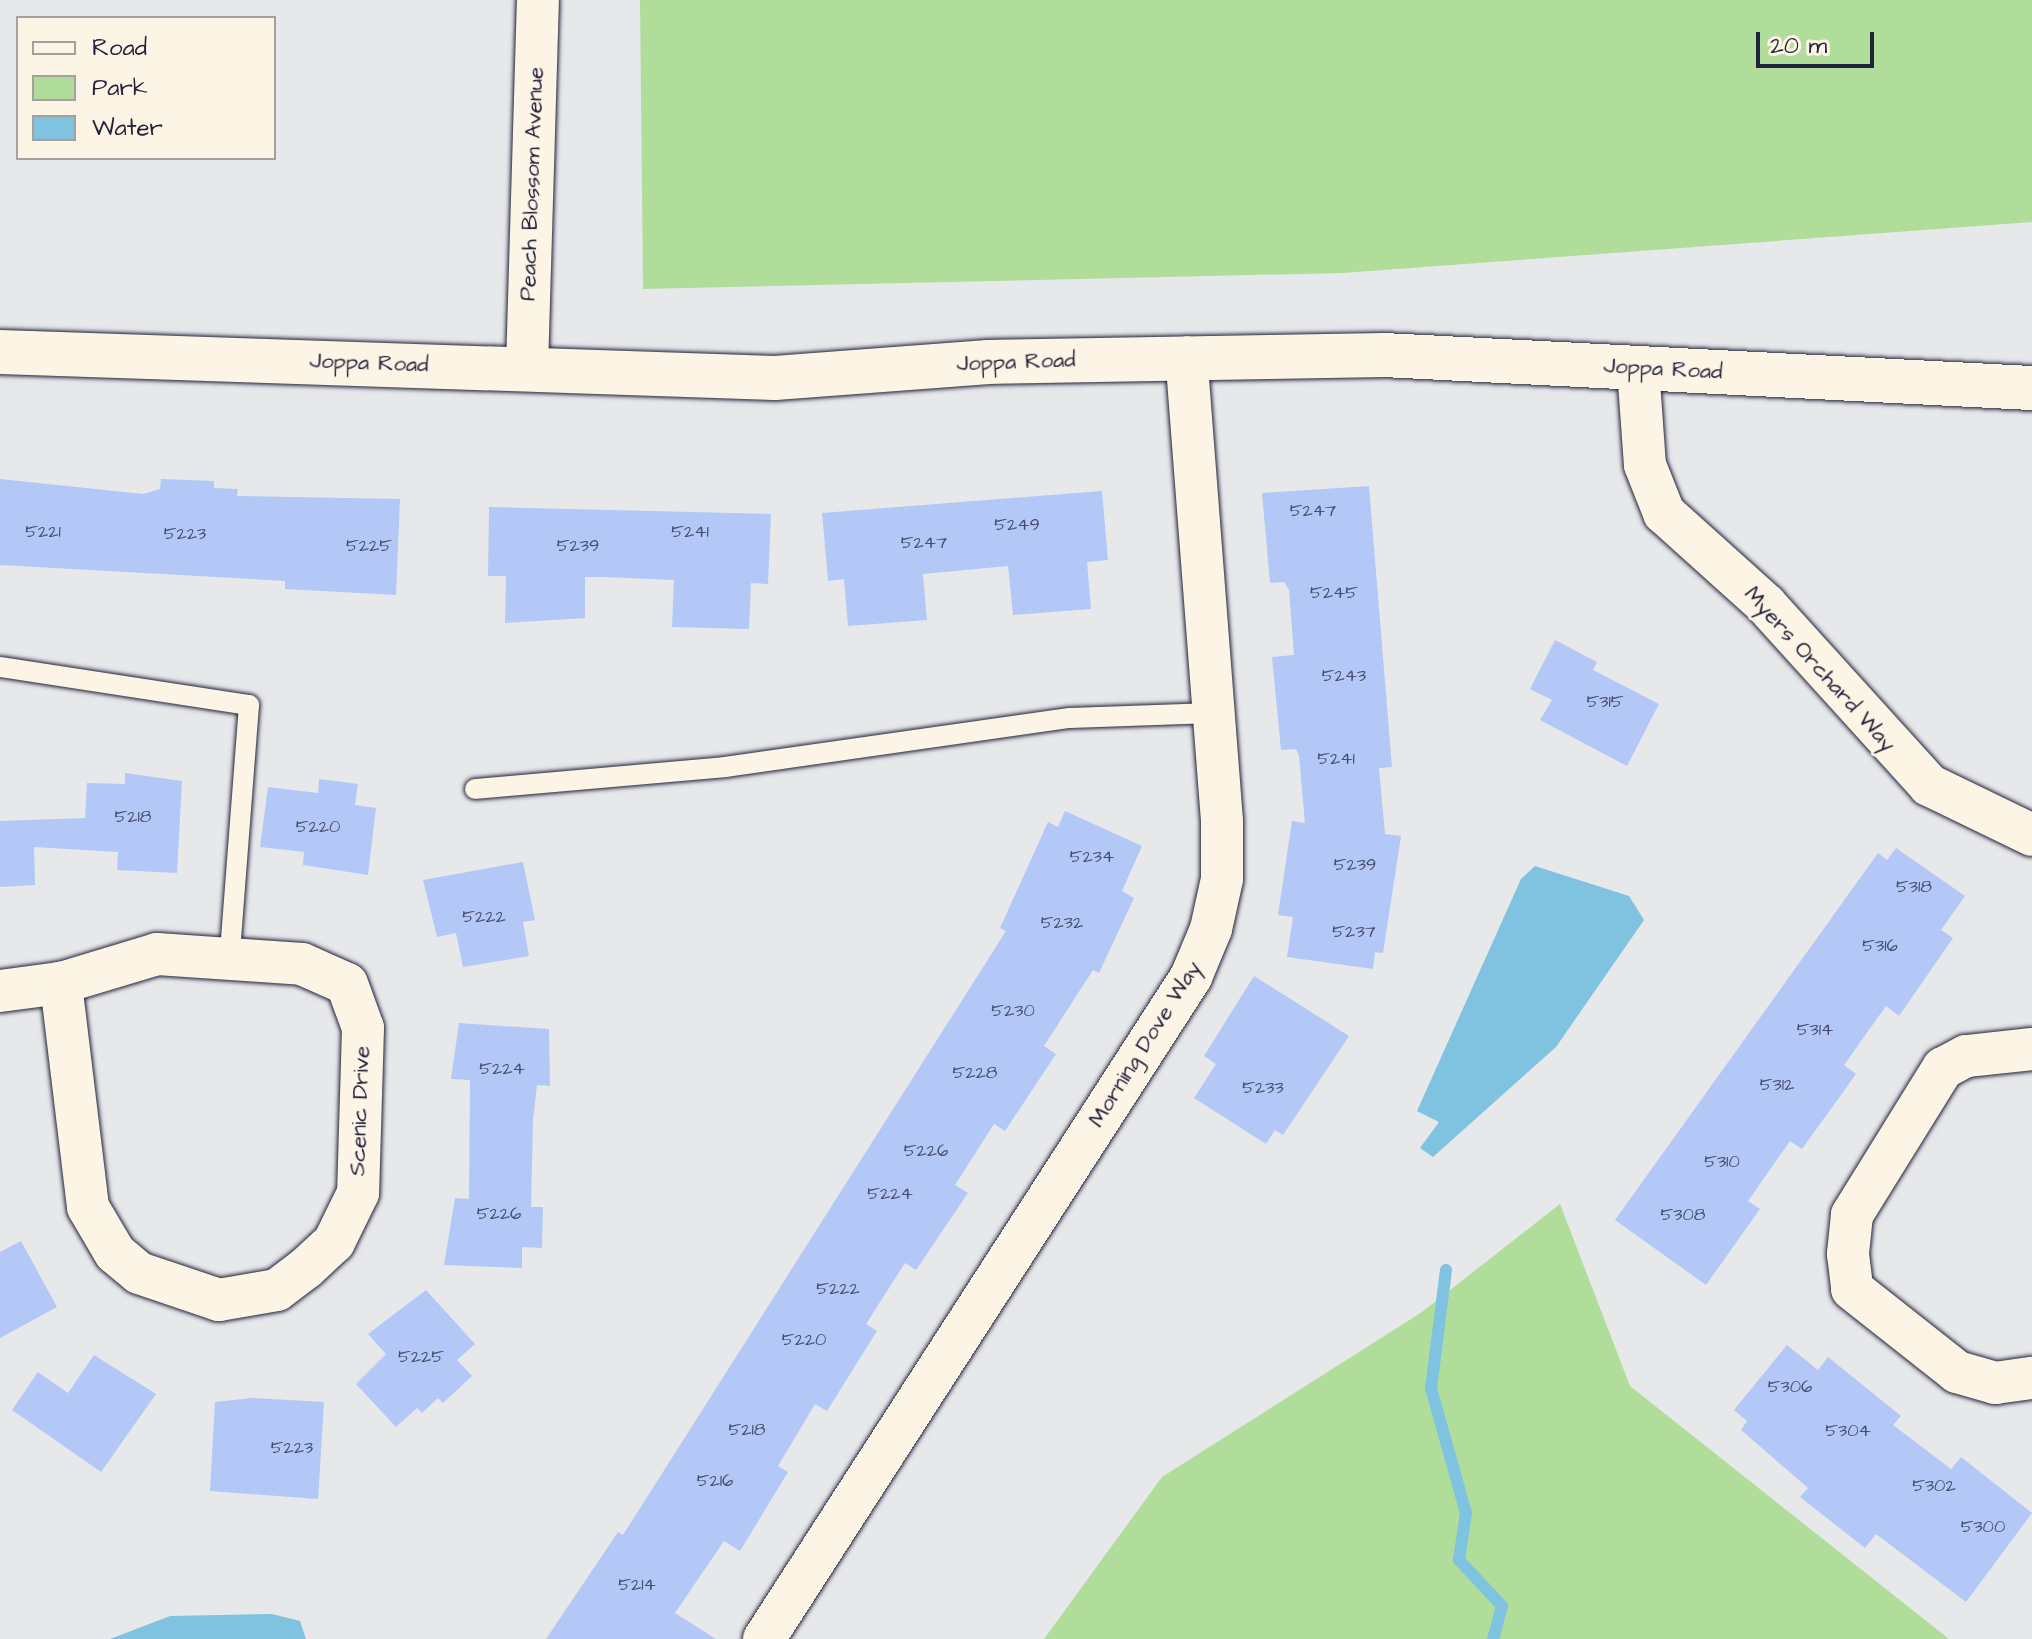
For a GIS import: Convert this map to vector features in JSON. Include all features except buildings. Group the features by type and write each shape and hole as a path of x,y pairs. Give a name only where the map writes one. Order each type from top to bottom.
{"street":[{"name":"Peach Blossom Avenue","path":"527,368 538,0"},
{"name":"Joppa Road","path":"0,352 775,378 1186,357 1384,355 2032,388"},
{"name":"Morning Dove Way","path":"764,1639 1191,977 1222,879 1213,713 1186,357"},
{"name":"Myers Orchard Way","path":"1638,368 1645,465 1664,513 1766,605 1929,785 2032,835"},
{"name":"Scenic Drive","path":"0,991 61,983 157,954 230,954 302,964 347,984 363,1028 358,1193 334,1242 277,1290 205,1297 139,1273 115,1253 88,1207 61,983"},
{"path":"2032,1049 1966,1056 1943,1068 1852,1215 1848,1254 1852,1289 1957,1372 1995,1383 2032,1378"}],"lane":[{"path":"0,667 249,705 230,954"},
{"path":"475,789 725,767 1070,718 1213,713"}],"green space":[{"path":"640,0 2032,0 2032,222 1343,273 643,289"},
{"path":"1560,1204 1630,1386 1949,1639 1044,1639 1162,1477 1422,1312"}],"water":[{"path":"1535,866 1629,896 1644,920 1556,1047 1433,1157 1420,1148 1439,1122 1417,1111 1521,879"},
{"path":"272,1614 300,1621 306,1639 110,1639 170,1616"}],"waterway":[{"path":"1446,1270 1431,1388 1466,1513 1459,1560 1502,1606 1493,1639"}]}
